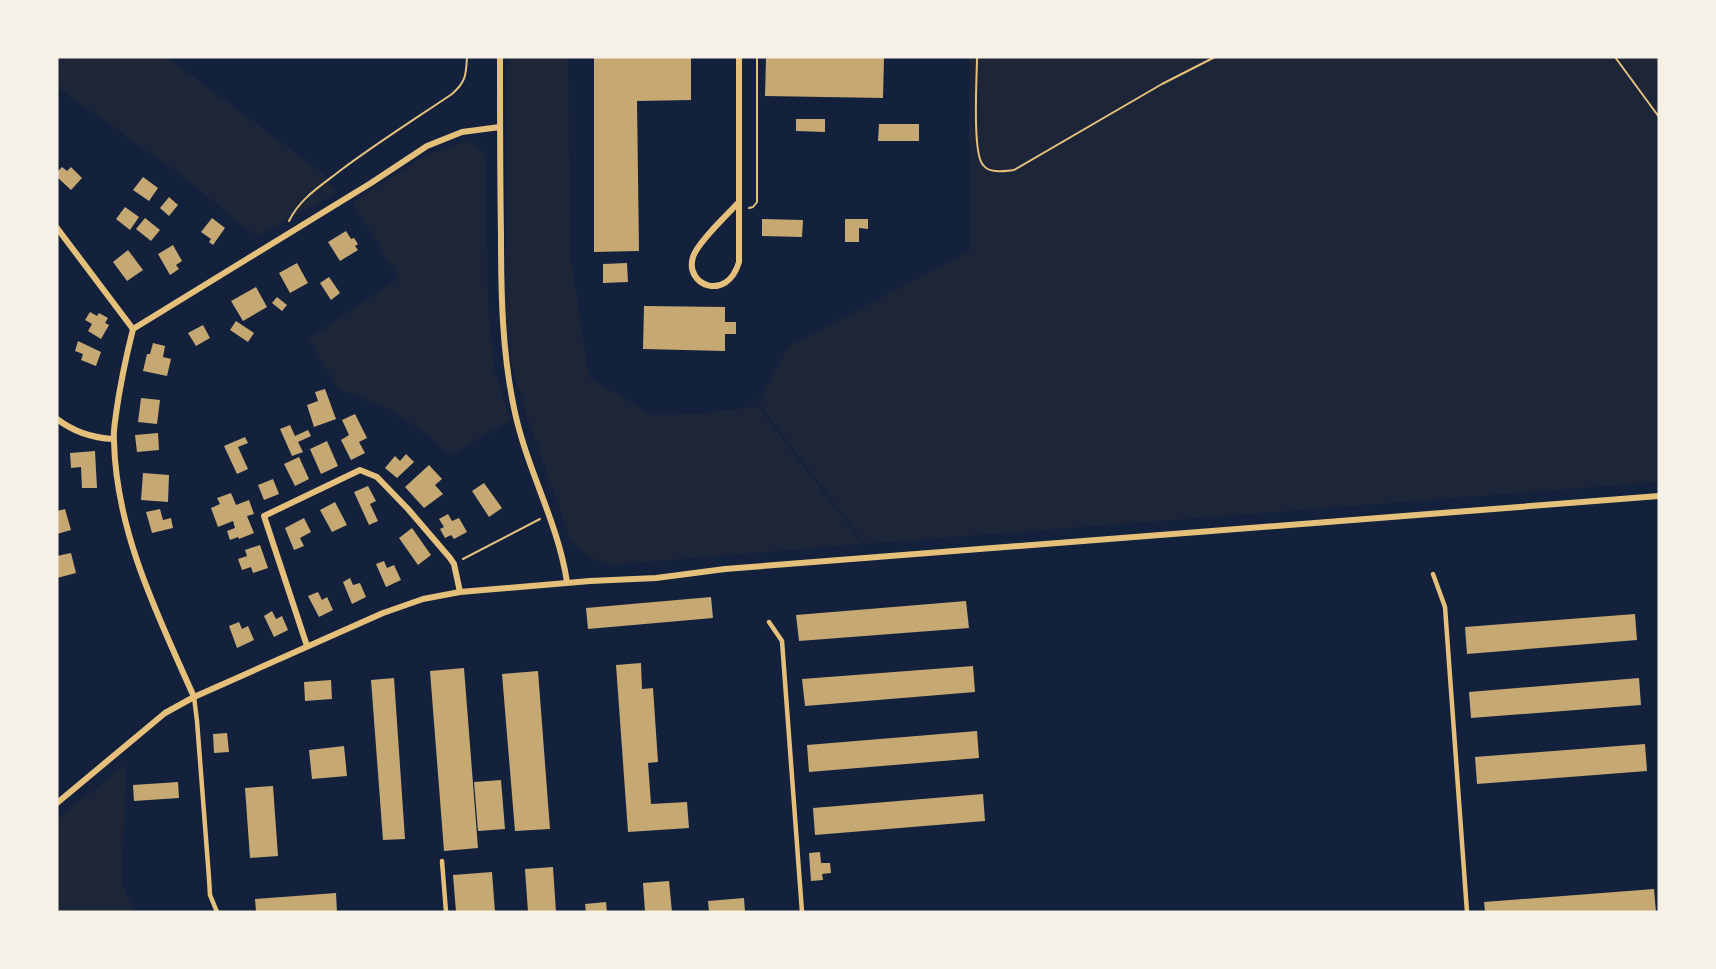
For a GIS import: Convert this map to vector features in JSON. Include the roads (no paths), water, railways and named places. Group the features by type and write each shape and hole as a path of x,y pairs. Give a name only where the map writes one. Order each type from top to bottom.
{"street":[{"path":"500,57 501,304 507,368 514,408 528,459 563,558 567,582"},
{"path":"738,206 698,247 693,256 691,267 695,276 703,284 723,285 736,272 739,262 739,57"},
{"path":"194,697 141,572 122,509 116,475 113,439 120,387 133,329 427,146 462,132 500,127"},
{"path":"57,228 133,329"},
{"path":"57,419 78,433 113,439"},
{"path":"307,646 264,516 360,470 377,477 450,558 454,564 460,592"},
{"path":"57,803 165,713 194,697 307,646 383,613 423,599 460,592 567,582 656,578 726,569 1659,496"}],"lane":[{"path":"1433,574 1445,607 1467,912"},
{"path":"769,622 782,641 802,912"},
{"path":"194,697 210,895 216,912"},
{"path":"442,861 446,912"}]}
